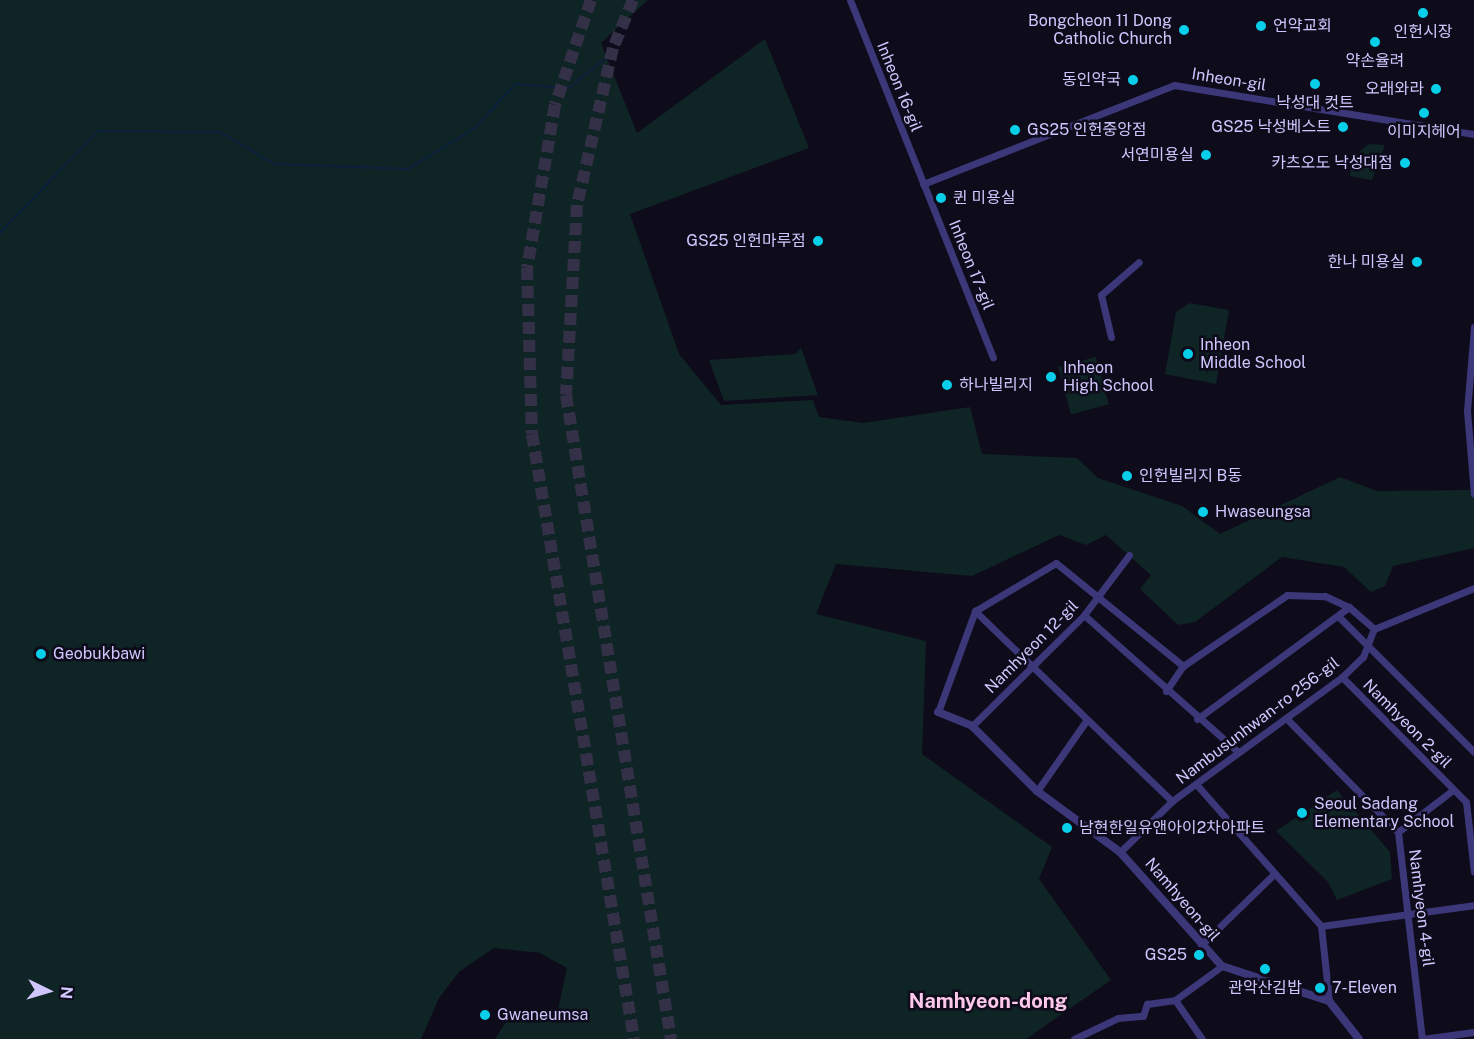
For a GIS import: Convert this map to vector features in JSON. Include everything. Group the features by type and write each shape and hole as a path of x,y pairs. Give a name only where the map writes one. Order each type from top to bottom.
{"street":[{"name":"Inheon 16-gil","path":"850,0 923,184"},
{"name":"Inheon-gil","path":"923,184 1174,85 1474,134"},
{"name":"Inheon 17-gil","path":"923,184 993,357"},
{"path":"1111,337 1101,295 1139,262"},
{"path":"1474,327 1467,411 1474,494"},
{"name":"Namhyeon 12-gil","path":"972,726 1084,615 1129,555"},
{"path":"938,712 975,611 1056,563 1099,594 1183,666"},
{"path":"1166,691 1183,666 1287,595 1324,596 1349,608 1374,629 1474,588"},
{"path":"1197,719 1349,608"},
{"name":"Nambusunhwan-ro 256-gil","path":"975,611 1086,721 1172,801"},
{"path":"1084,615 1197,719 1237,751"},
{"path":"1339,617 1474,752"},
{"name":"Nambusunhwan-ro 256-gil","path":"1120,852 1172,801 1237,751 1342,677 1370,646 1374,629"},
{"name":"Namhyeon 2-gil","path":"1342,677 1466,802"},
{"name":"Namhyeon-gil","path":"938,712 972,726 1037,791 1120,852 1222,966 1329,1001"},
{"name":"Namhyeon 4-gil","path":"1286,718 1398,832 1422,1039"},
{"path":"1037,791 1086,721"},
{"path":"1196,784 1321,926 1329,1001 1359,1039"},
{"name":"Namhyeon 2-gil","path":"1398,832 1454,790"},
{"path":"1474,795 1466,802 1474,872"},
{"path":"1201,945 1274,874"},
{"path":"1321,926 1406,912 1474,905"},
{"path":"1074,1039 1118,1018 1143,1016 1147,1004 1175,1000 1222,966"},
{"path":"1175,1000 1202,1039"},
{"path":"1422,1039 1474,1032"}],"green space":[{"path":"0,0 648,0 601,43 637,133 765,39 809,148 630,214 679,354 721,405 813,400 819,417 863,423 970,407 982,454 1077,458 1098,478 1182,506 1220,534 1340,477 1377,491 1474,490 1474,548 1393,566 1385,586 1371,592 1344,567 1282,557 1195,622 1178,625 1140,589 1151,575 1106,535 1086,545 1059,535 972,576 836,564 816,614 926,641 922,754 1052,847 1039,879 1111,980 1026,1039 495,1039 514,1010 557,1014 567,968 540,953 494,948 459,972 439,998 421,1039 0,1039"},
{"path":"1369,144 1385,145 1372,180 1350,176 1351,165 1346,163"},
{"path":"1190,303 1229,310 1216,384 1165,374 1176,312"},
{"path":"801,348 818,395 724,401 709,360 795,354"},
{"path":"1096,357 1109,404 1071,414 1058,367"},
{"path":"1337,790 1390,852 1392,879 1337,900 1328,882 1276,831"}],"waterway":[{"path":"0,233 98,131 220,132 274,164 408,169 475,128 515,84 569,88 607,57"}],"tunnel":[{"path":"591,0 555,105 527,268 532,434 634,1039"},
{"path":"633,0 613,48 577,205 566,395 671,1039"}],"place":[{"name":"인헌시장","path":"1423,13"},
{"name":"언약교회","path":"1261,26"},
{"name":"Bongcheon 11 Dong Catholic Church","path":"1184,30"},
{"name":"약손율려","path":"1375,42"},
{"name":"동인약국","path":"1133,80"},
{"name":"낙성대 컷트","path":"1315,84"},
{"name":"오래와라","path":"1436,89"},
{"name":"이미지헤어","path":"1424,113"},
{"name":"GS25 낙성베스트","path":"1343,127"},
{"name":"GS25 인헌중앙점","path":"1015,130"},
{"name":"서연미용실","path":"1206,155"},
{"name":"카츠오도 낙성대점","path":"1405,163"},
{"name":"퀸 미용실","path":"941,198"},
{"name":"GS25 인헌마루점","path":"818,241"},
{"name":"한나 미용실","path":"1417,262"},
{"name":"Inheon Middle School","path":"1188,354"},
{"name":"Inheon High School","path":"1051,377"},
{"name":"하나빌리지","path":"947,385"},
{"name":"인헌빌리지 B동","path":"1127,476"},
{"name":"Hwaseungsa","path":"1203,512"},
{"name":"Geobukbawi","path":"41,654"},
{"name":"Seoul Sadang Elementary School","path":"1302,813"},
{"name":"남현한일유앤아이2차아파트","path":"1067,828"},
{"name":"GS25","path":"1199,955"},
{"name":"관악산김밥","path":"1265,969"},
{"name":"7-Eleven","path":"1320,988"},
{"name":"Gwaneumsa","path":"485,1015"}],"district":[{"name":"Namhyeon-dong","path":"988,1001"}]}
